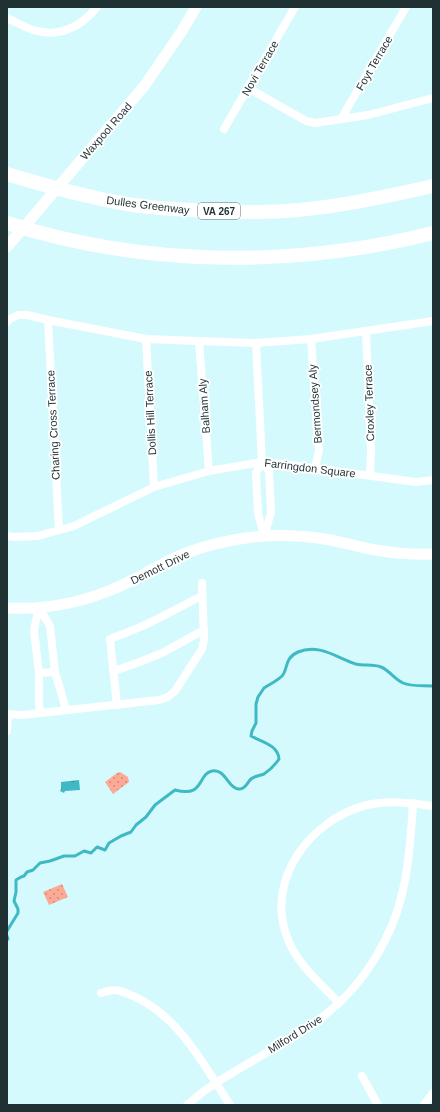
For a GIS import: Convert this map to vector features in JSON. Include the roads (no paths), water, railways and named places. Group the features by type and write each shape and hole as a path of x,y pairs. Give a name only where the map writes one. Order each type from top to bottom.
{"highway":[{"name":"Dulles Greenway","path":"7,174 94,198 169,209 216,211 258,212 321,207 358,202 433,186"},
{"path":"7,223 36,232 99,246 158,254 217,258 290,256 334,252 374,246 433,233"}],"street":[{"path":"7,18 33,30 56,32 69,29 79,24 89,17 97,7"},
{"name":"Waxpool Road","path":"7,247 145,85 182,31 196,7"},
{"name":"Novi Terrace","path":"224,129 295,7"},
{"name":"Foyt Terrace","path":"341,119 406,7"},
{"path":"248,88 306,121 315,123 368,115 433,98"},
{"path":"7,322 18,315 27,315 146,339 256,343 311,339 433,321"},
{"name":"Charing Cross Terrace","path":"48,320 59,530"},
{"name":"Croxley Terrace","path":"366,331 371,452 370,475"},
{"name":"Dollis Hill Terrace","path":"146,339 154,487"},
{"name":"Bermondsey Aly","path":"311,339 319,450 315,468"},
{"name":"Balham Aly","path":"199,342 209,471"},
{"path":"256,343 262,462 256,473 258,513 264,536"},
{"path":"262,462 269,471 271,512 264,536"},
{"name":"Farringdon Square","path":"7,536 38,536 74,526 154,487 209,471 262,462 416,482 433,480"},
{"name":"Demott Drive","path":"7,608 39,607 62,604 77,600 111,590 136,579 169,560 193,550 219,543 264,536 287,535 316,538 375,550 433,554"},
{"path":"7,731 8,715 22,715 117,705 160,700 168,697 175,691 202,649 204,630 202,583"},
{"path":"117,705 110,639 134,630 202,596"},
{"path":"39,607 50,626 55,672 66,710"},
{"path":"39,607 34,630 39,673 40,713"},
{"path":"114,671 162,653 204,630"},
{"path":"39,673 55,672"},
{"path":"339,1003 301,963 286,937 281,908 282,894 290,868 297,854 308,840 335,818 350,810 384,802 433,806"},
{"name":"Milford Drive","path":"188,1105 216,1083 305,1030 322,1018 354,987 381,949 398,908 408,863 414,804"},
{"path":"101,993 110,990 121,991 138,998 153,1007 168,1019 181,1033 230,1105"},
{"path":"362,1076 378,1105"},
{"path":"424,1105 433,1093"}],"water":[{"path":"79,780 80,790 65,791 64,793 60,791 61,782"}],"waterway":[{"path":"7,931 18,913 18,909 14,901 16,880 24,876 27,872 33,870 40,863 64,856 75,856 84,851 91,853 97,847 105,850 109,843 131,832 136,825 146,817 155,805 175,790 185,792 196,788 207,773 217,771 223,775 234,788 242,789 250,780 264,774 272,767 279,759 276,750 269,744 251,736 256,723 256,704 258,697 264,688 282,676 290,657 298,652 313,649 321,650 356,664 381,667 406,684 433,686"},
{"path":"7,936 7,940"}]}
